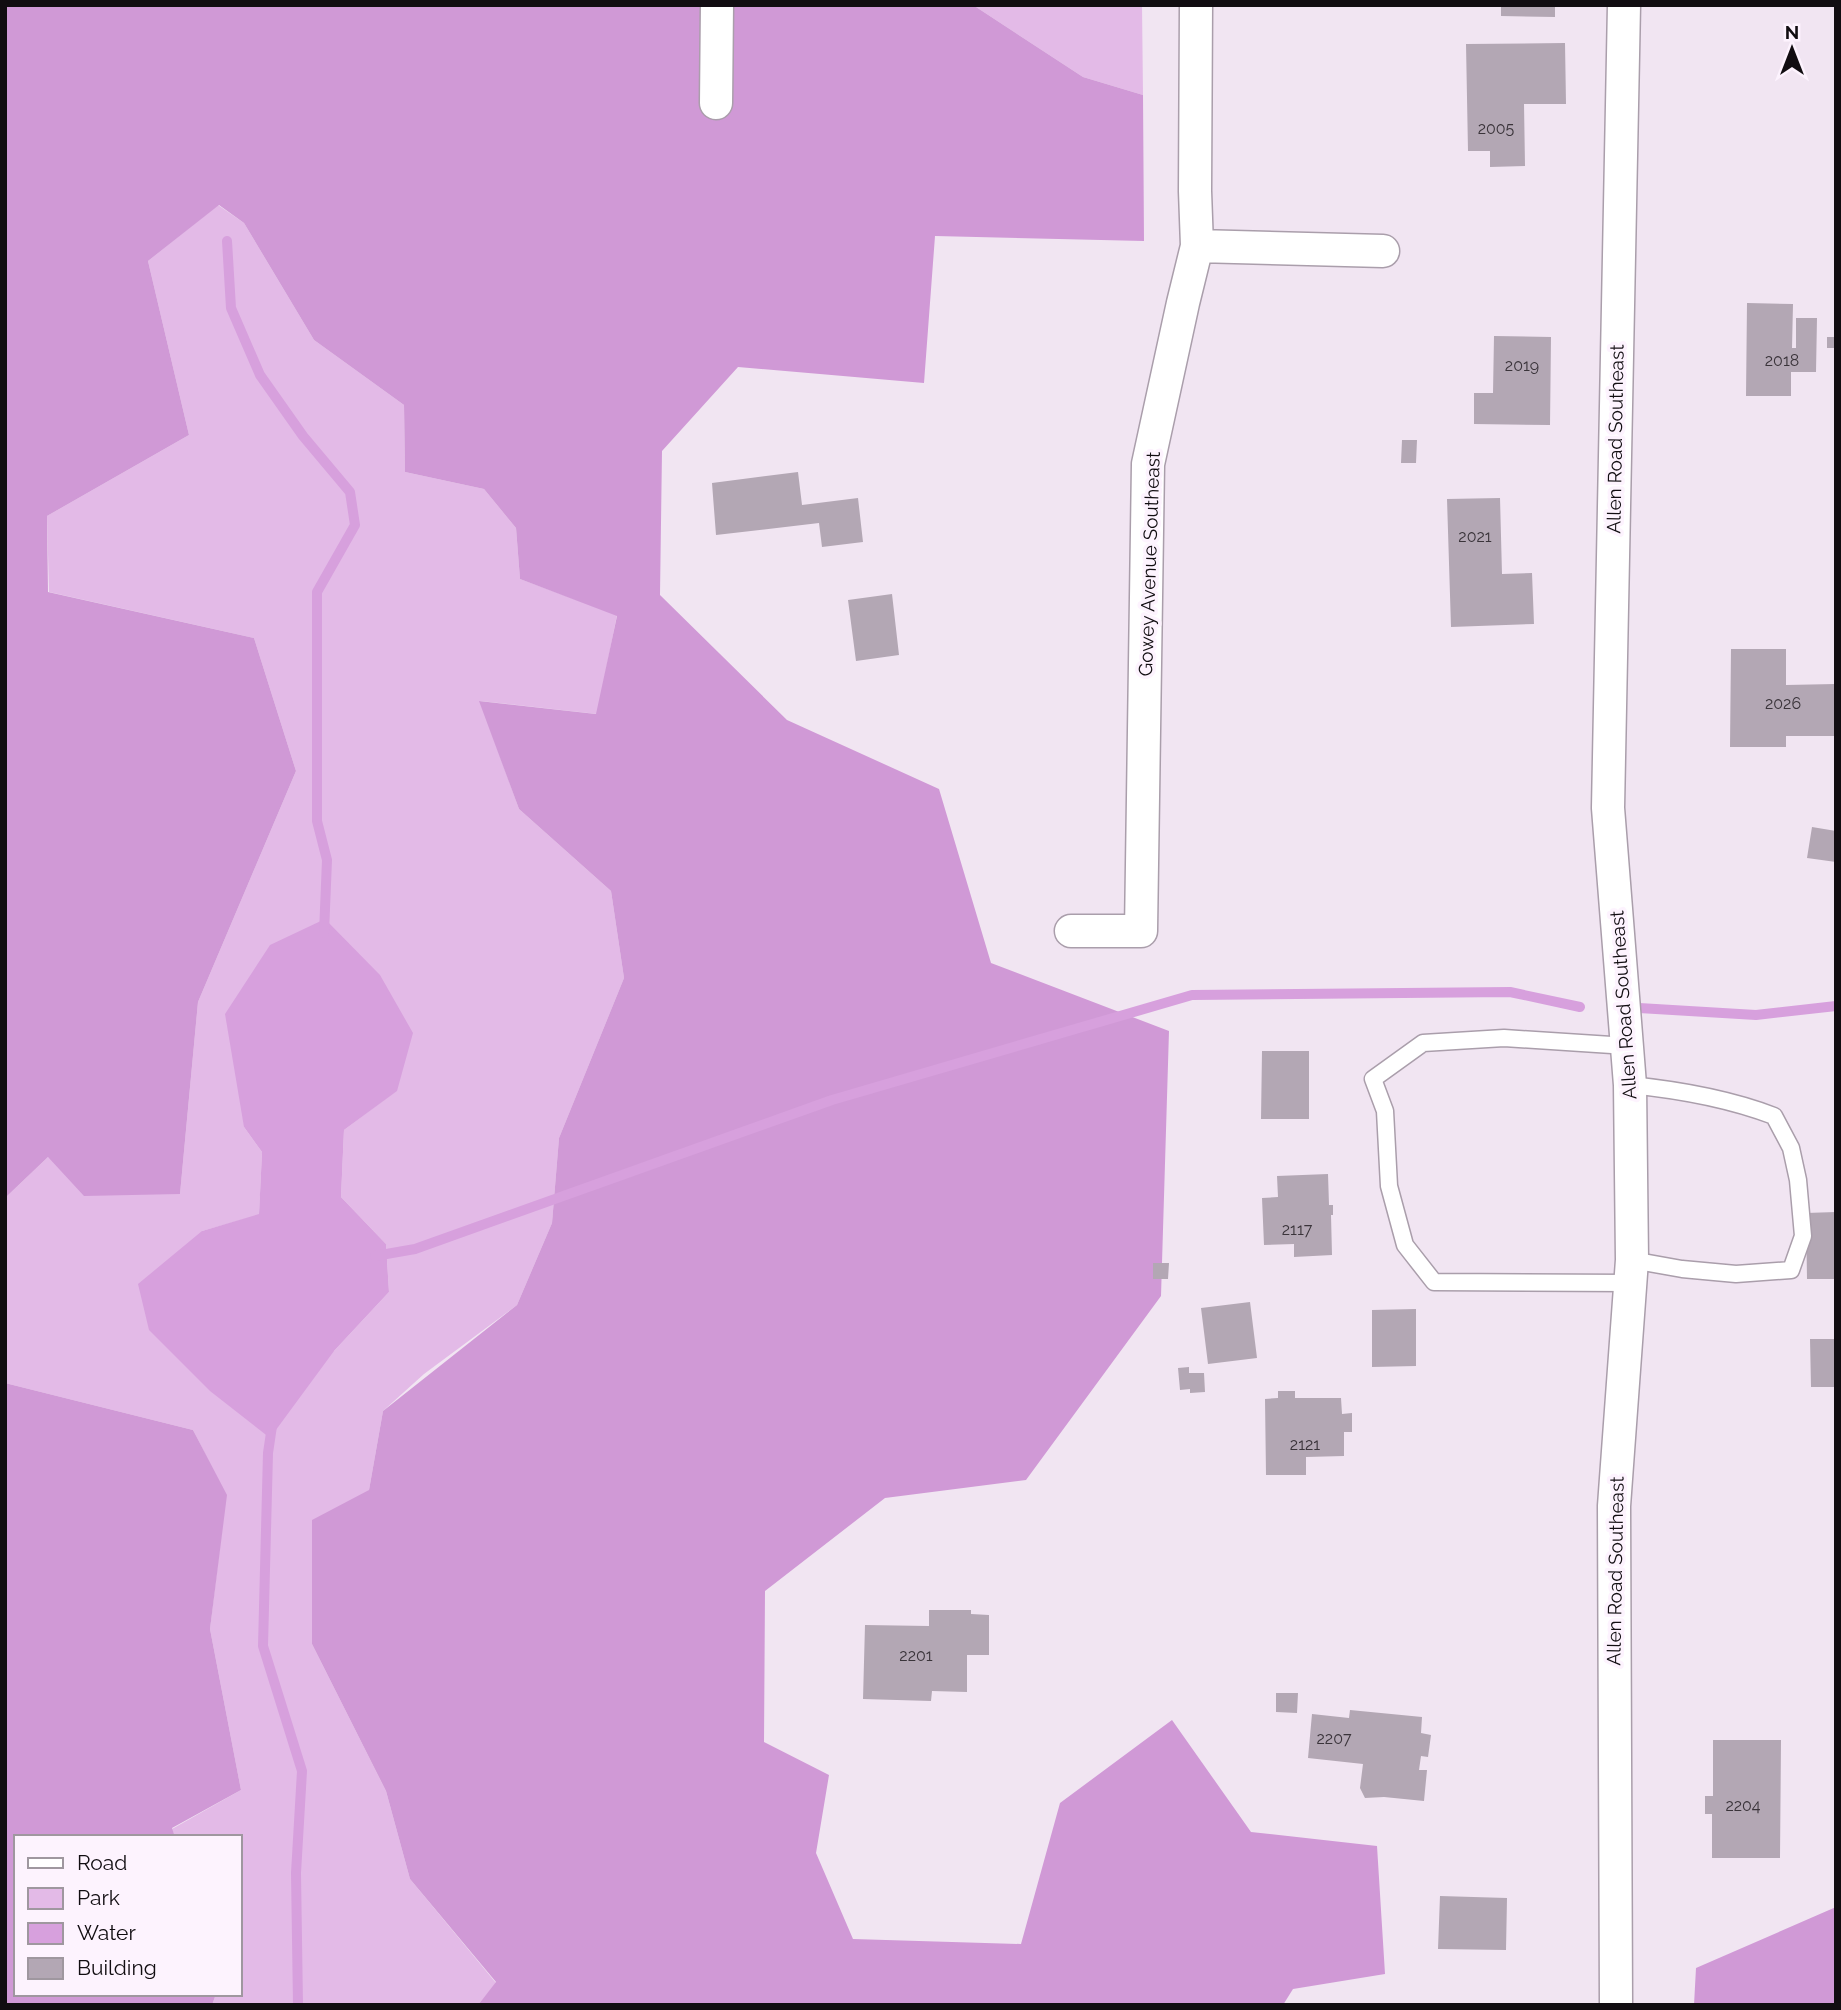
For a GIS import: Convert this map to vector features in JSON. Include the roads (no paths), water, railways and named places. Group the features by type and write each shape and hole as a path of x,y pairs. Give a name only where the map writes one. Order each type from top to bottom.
{"street":[{"path":"716,103 717,5"},
{"name":"Gowey Avenue Southeast","path":"1070,931 1141,931 1148,464 1197,246 1196,5"},
{"name":"Allen Road Southeast","path":"1616,2005 1614,1506 1632,1271 1630,1085 1608,808 1623,5"},
{"path":"1197,246 1383,251"}],"lane":[{"path":"1627,1046 1503,1038 1423,1043 1373,1079 1385,1111 1389,1186 1405,1245 1434,1282 1682,1269 1737,1275 1791,1270 1803,1236 1798,1180 1791,1148 1774,1116 1742,1104 1673,1090 1630,1085"}],"water":[{"path":"325,919 380,975 413,1033 397,1091 344,1130 341,1197 386,1244 389,1292 334,1351 270,1438 210,1391 149,1330 138,1284 202,1231 259,1214 262,1152 244,1127 225,1014 270,945"}],"waterway":[{"path":"227,241 231,308 260,375 303,436 350,492 355,525 317,592 317,821 327,860 324,933"},
{"path":"375,1256 415,1249 832,1100 1192,995 1510,992 1580,1007"},
{"path":"1639,1008 1756,1015 1836,1006"},
{"path":"272,1426 268,1453 263,1646 302,1771 296,1873 298,2005"}]}
